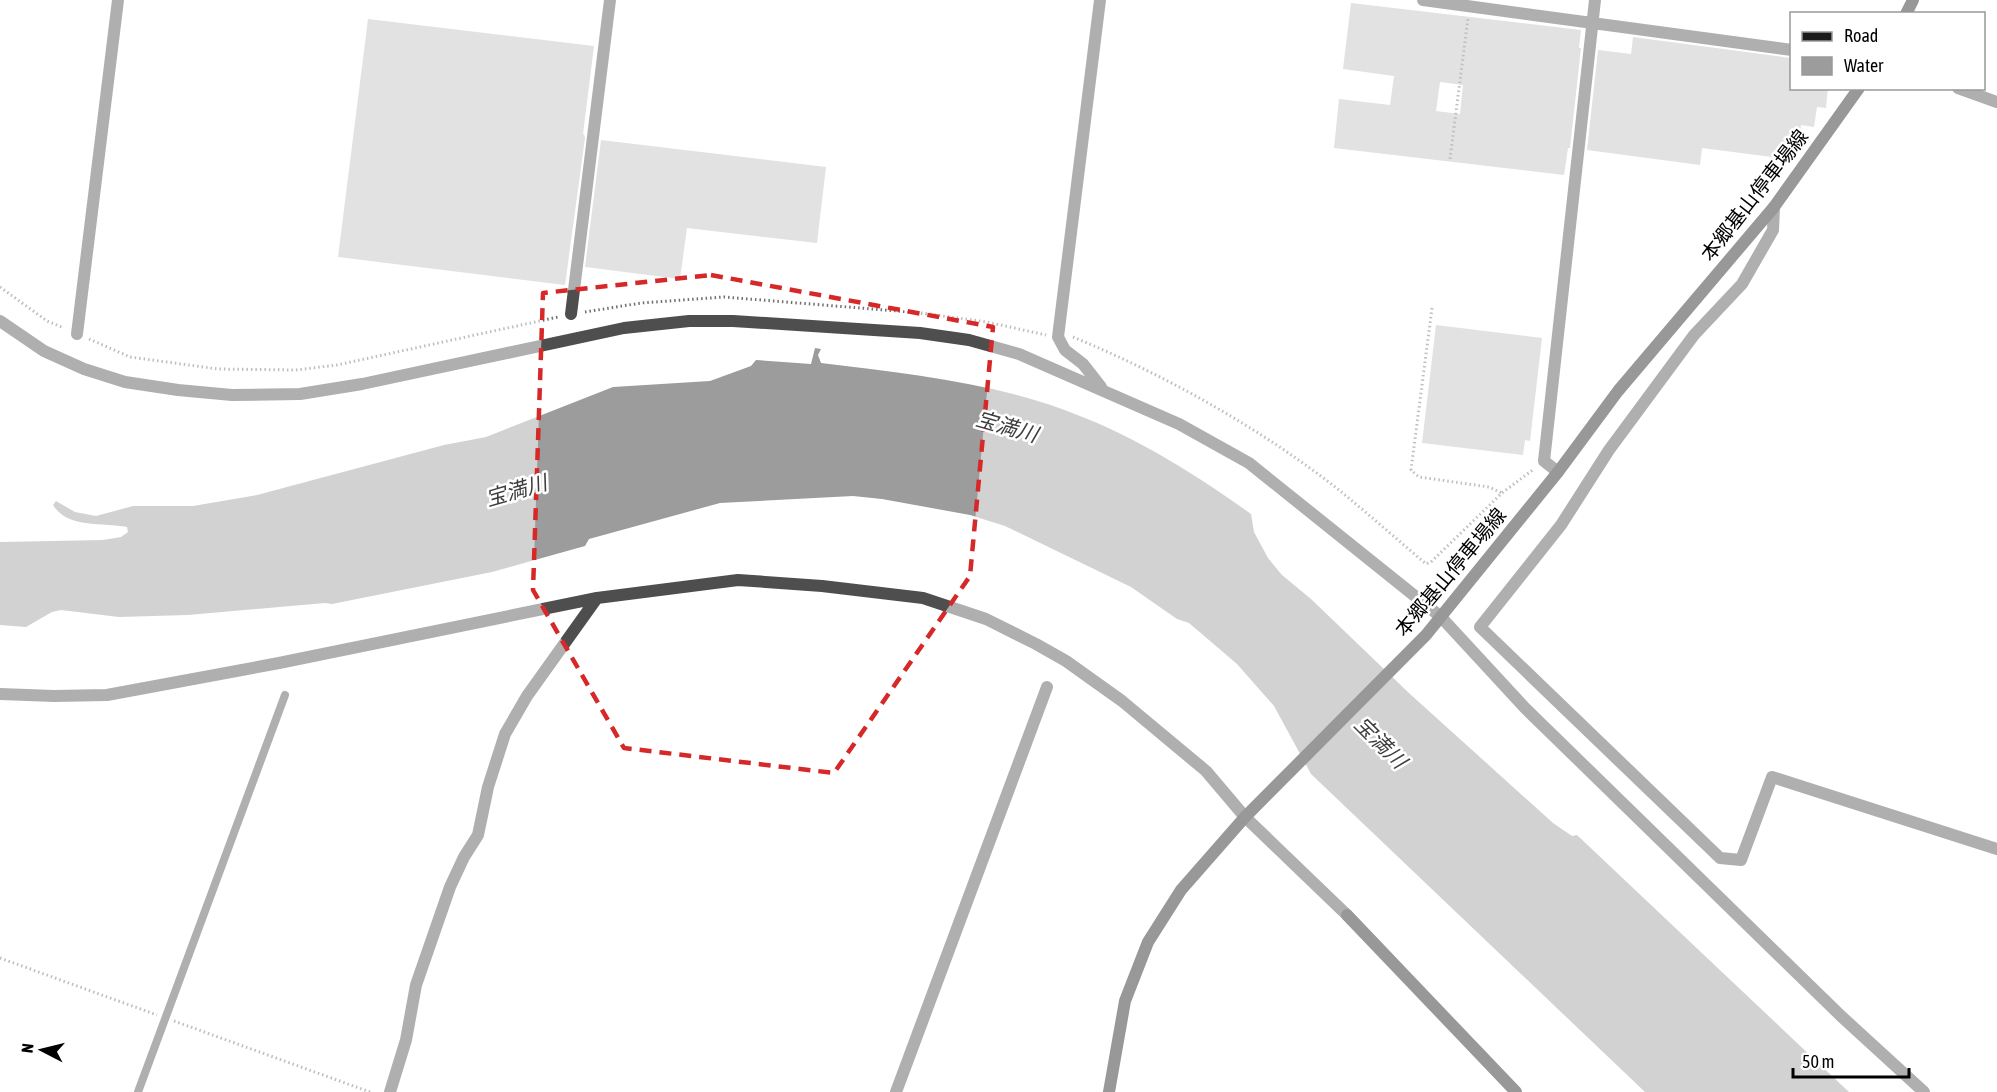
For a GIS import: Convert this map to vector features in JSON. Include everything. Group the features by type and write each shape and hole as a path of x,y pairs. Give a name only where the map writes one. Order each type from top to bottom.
{"main road":[{"name":"本郷基山停車場線","path":"1109,1092 1125,1001 1148,942 1181,890 1248,814 1426,635 1558,472 1618,391 1774,207 1858,90"},
{"path":"1347,915 1516,1092"}],"street":[{"path":"77,334 118,0"},
{"path":"571,314 610,0"},
{"path":"1100,0 1058,337 1065,350 1083,364 1104,391"},
{"path":"1423,0 1790,50"},
{"path":"1558,472 1544,461 1595,0"},
{"path":"1964,90 1997,102"},
{"path":"1774,207 1773,230 1742,284 1694,334 1609,450 1561,525 1480,627 1720,858 1741,860 1772,777 1997,849"},
{"path":"0,321 44,351 84,369 125,382 232,395 300,394 373,381 624,328 689,321 733,321 920,333 969,340 1019,354 1179,424 1249,463 1441,617 1525,708 1842,1016 1924,1092"},
{"path":"0,694 107,695 279,663 597,598 738,580 822,586 923,598 986,619 1036,644 1122,701 1206,771 1347,915"},
{"path":"390,1092 406,1040 416,985 450,887 464,857 478,835 488,787 505,734 527,696 597,598"},
{"path":"896,1092 1047,687"}],"lane":[{"path":"138,1092 285,695"}],"path":[{"path":"1450,159 1469,5"},
{"path":"0,287 47,321 130,357 218,369 296,370 337,365 571,314 641,303 724,297 922,313 987,322 1058,337 1068,335 1142,368 1233,417 1338,489 1426,564 1432,561 1502,493 1544,461"},
{"path":"1432,308 1411,470 1419,477 1489,487 1502,493"},
{"path":"0,958 370,1092"}],"highlighted area":[{"path":"711,275 993,327 970,576 834,773 624,748 533,590 543,293"}],"water":[{"name":"宝満川","path":"815,348 821,349 818,355 821,363 971,385 1059,408 1111,429 1159,454 1251,514 1254,532 1268,558 1282,575 1311,599 1410,694 1553,823 1572,836 1577,835 1849,1092 1645,1092 1311,774 1274,706 1237,664 1189,623 1177,619 1131,587 1005,526 970,515 853,496 720,503 589,539 585,546 492,572 332,604 188,615 119,617 61,610 52,612 26,627 0,625 0,542 103,540 121,537 128,532 127,527 86,523 67,518 53,505 56,501 75,512 96,516 133,506 193,506 257,495 444,445 486,437 613,387 710,381 751,366 756,360 811,364"}],"building":[{"path":"1351,3 1581,30 1570,148 1568,148 1564,175 1334,148 1339,99 1390,105 1394,76 1343,69","holes":["1440,82 1463,85 1460,114 1436,111"]},
{"path":"368,19 594,46 583,134 585,138 565,285 338,257"},
{"path":"1633,37 1790,58 1790,90 1828,90 1826,108 1817,107 1814,127 1801,125 1799,143 1790,142 1788,159 1702,148 1700,165 1587,150 1598,50 1631,54"},
{"path":"601,140 826,167 817,243 687,228 680,279 585,267"},
{"path":"1436,325 1542,338 1530,441 1525,440 1523,455 1422,443"}]}
